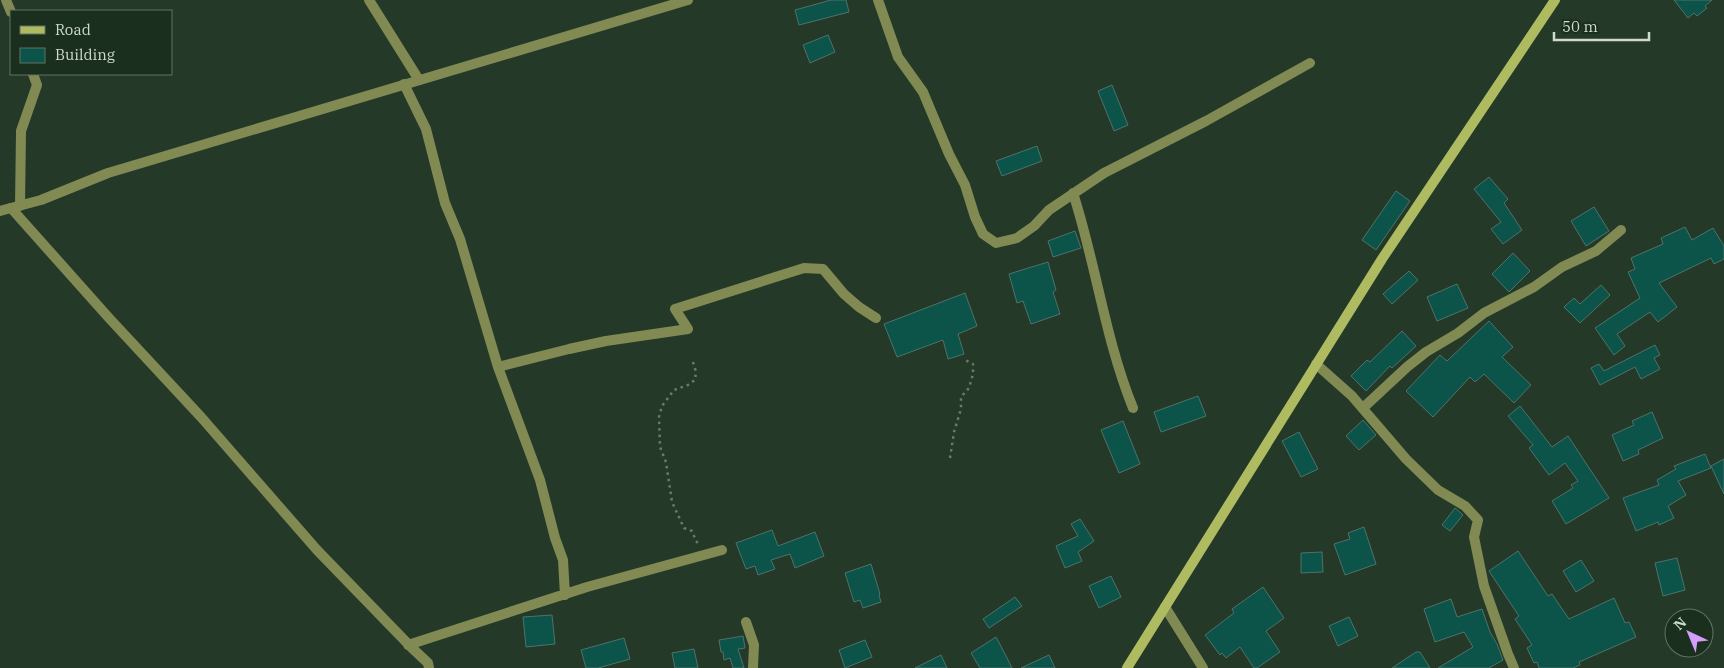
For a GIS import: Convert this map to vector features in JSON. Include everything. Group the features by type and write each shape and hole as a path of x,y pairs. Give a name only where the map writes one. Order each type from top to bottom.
{"main road":[{"path":"1127,668 1382,259 1555,0"}],"street":[{"path":"369,0 419,80"},
{"path":"0,211 40,200 108,173 688,0"},
{"path":"878,0 898,57 923,92 948,154 965,185 983,234 996,243 1017,238 1034,226 1049,210 1104,173 1206,122 1310,63"},
{"path":"33,75 37,85 21,131 16,207 109,318 201,417 317,550 408,645 428,663 429,668"},
{"path":"404,84 426,129 445,204 460,239 498,368 540,480 555,538 563,560 565,595"},
{"path":"1073,193 1088,238 1105,315 1132,408"},
{"path":"1363,408 1407,366 1426,352 1458,334 1484,313 1534,287 1562,268 1596,251 1621,230"},
{"path":"498,368 597,343 688,329 675,309 804,268 823,269 844,294 859,308 876,318"},
{"path":"1316,364 1352,396 1406,459 1438,490 1465,506 1478,520 1474,537 1484,586 1504,646 1514,668"},
{"path":"408,645 565,595 722,550"},
{"path":"1165,606 1203,668"},
{"path":"746,622 754,645 753,668"}],"path":[{"path":"950,458 954,432 961,409 961,397 969,388 974,374 973,364 965,360"},
{"path":"693,362 696,372 695,380 688,385 674,390 662,406 659,417 660,447 666,462 672,502 684,528 692,531 696,541 704,549 705,554"}],"building":[{"path":"831,0 846,0 849,12 799,25 795,10"},
{"path":"1674,0 1712,0 1705,6 1707,8 1697,16 1694,13 1688,18"},
{"path":"828,35 835,52 810,63 803,45"},
{"path":"1112,85 1128,125 1114,131 1098,91"},
{"path":"1037,146 1042,161 1002,176 996,161"},
{"path":"1489,177 1508,199 1504,203 1522,230 1503,244 1491,229 1501,222 1474,189"},
{"path":"1396,191 1410,201 1376,250 1362,240"},
{"path":"1594,207 1609,231 1586,246 1571,221"},
{"path":"1685,227 1692,240 1713,228 1724,246 1724,259 1714,264 1711,258 1659,283 1677,307 1658,322 1650,312 1617,334 1625,346 1614,355 1595,328 1640,298 1628,272 1635,269 1631,258 1663,244 1661,238"},
{"path":"1075,231 1081,248 1053,257 1048,241"},
{"path":"1513,253 1530,271 1509,292 1492,274"},
{"path":"1048,262 1056,290 1053,292 1060,314 1031,324 1023,301 1017,303 1009,274"},
{"path":"1409,271 1418,280 1392,304 1383,294"},
{"path":"1457,284 1468,308 1437,321 1427,297"},
{"path":"1601,285 1610,295 1580,323 1564,307 1574,298 1580,304"},
{"path":"965,293 977,326 958,334 964,354 948,359 943,340 897,357 884,324"},
{"path":"1489,321 1513,347 1502,357 1531,385 1514,403 1484,374 1475,382 1470,377 1433,417 1406,391 1440,355 1447,361"},
{"path":"1402,331 1416,346 1392,368 1390,366 1366,391 1351,376 1367,360 1370,362"},
{"path":"1655,345 1660,355 1654,358 1660,369 1641,379 1635,367 1600,385 1591,368 1599,364 1604,371"},
{"path":"1198,396 1206,416 1161,432 1154,412"},
{"path":"1520,406 1552,447 1568,436 1609,498 1566,524 1552,501 1573,488 1571,485 1578,481 1565,463 1549,475 1529,448 1533,445 1508,416"},
{"path":"1652,412 1663,438 1638,450 1639,454 1623,461 1612,435 1634,425 1632,421"},
{"path":"1363,420 1376,435 1359,450 1346,436"},
{"path":"1123,421 1140,464 1119,473 1101,430"},
{"path":"1299,432 1318,469 1301,477 1282,441"},
{"path":"1705,454 1711,468 1678,481 1686,495 1668,506 1674,518 1659,525 1658,522 1636,531 1623,498 1659,485 1657,480 1676,469 1674,466"},
{"path":"1724,459 1724,494 1711,466"},
{"path":"1455,508 1463,515 1450,531 1442,525"},
{"path":"1080,519 1094,541 1078,552 1082,561 1065,568 1056,546 1078,536 1071,524"},
{"path":"1364,527 1376,564 1345,575 1334,544 1350,539 1348,533"},
{"path":"772,530 778,546 815,532 824,556 795,568 790,554 771,560 775,569 758,575 755,566 746,569 736,543"},
{"path":"1518,551 1548,596 1552,594 1569,619 1614,598 1625,623 1629,622 1636,637 1579,662 1580,665 1573,668 1539,668 1537,662 1534,663 1527,648 1532,645 1515,619 1519,616 1489,571"},
{"path":"1322,552 1323,572 1301,573 1301,553"},
{"path":"1677,558 1685,590 1663,596 1655,563"},
{"path":"1581,560 1594,581 1576,592 1563,571"},
{"path":"871,564 881,602 863,608 860,600 854,602 845,573"},
{"path":"1111,576 1121,597 1099,608 1089,586"},
{"path":"1263,587 1284,618 1266,631 1280,652 1257,668 1254,668 1240,647 1226,658 1222,653 1220,655 1205,635 1234,613 1232,609"},
{"path":"1015,597 1022,606 989,628 983,619"},
{"path":"1451,599 1457,617 1482,609 1503,660 1489,668 1438,668 1473,647 1464,632 1435,642 1424,609"},
{"path":"552,615 555,644 526,647 523,617"},
{"path":"1349,617 1358,636 1338,646 1329,626"},
{"path":"743,636 745,648 738,649 744,668 733,668 730,658 724,660 719,640"},
{"path":"996,637 1012,668 980,668 971,653"},
{"path":"624,638 630,659 598,668 586,668 581,650"},
{"path":"865,640 872,657 845,668 839,650"},
{"path":"694,649 698,668 675,668 672,653"},
{"path":"1416,652 1420,652 1430,668 1392,668"},
{"path":"941,655 947,668 915,668"},
{"path":"1049,655 1055,668 1021,668"}]}
